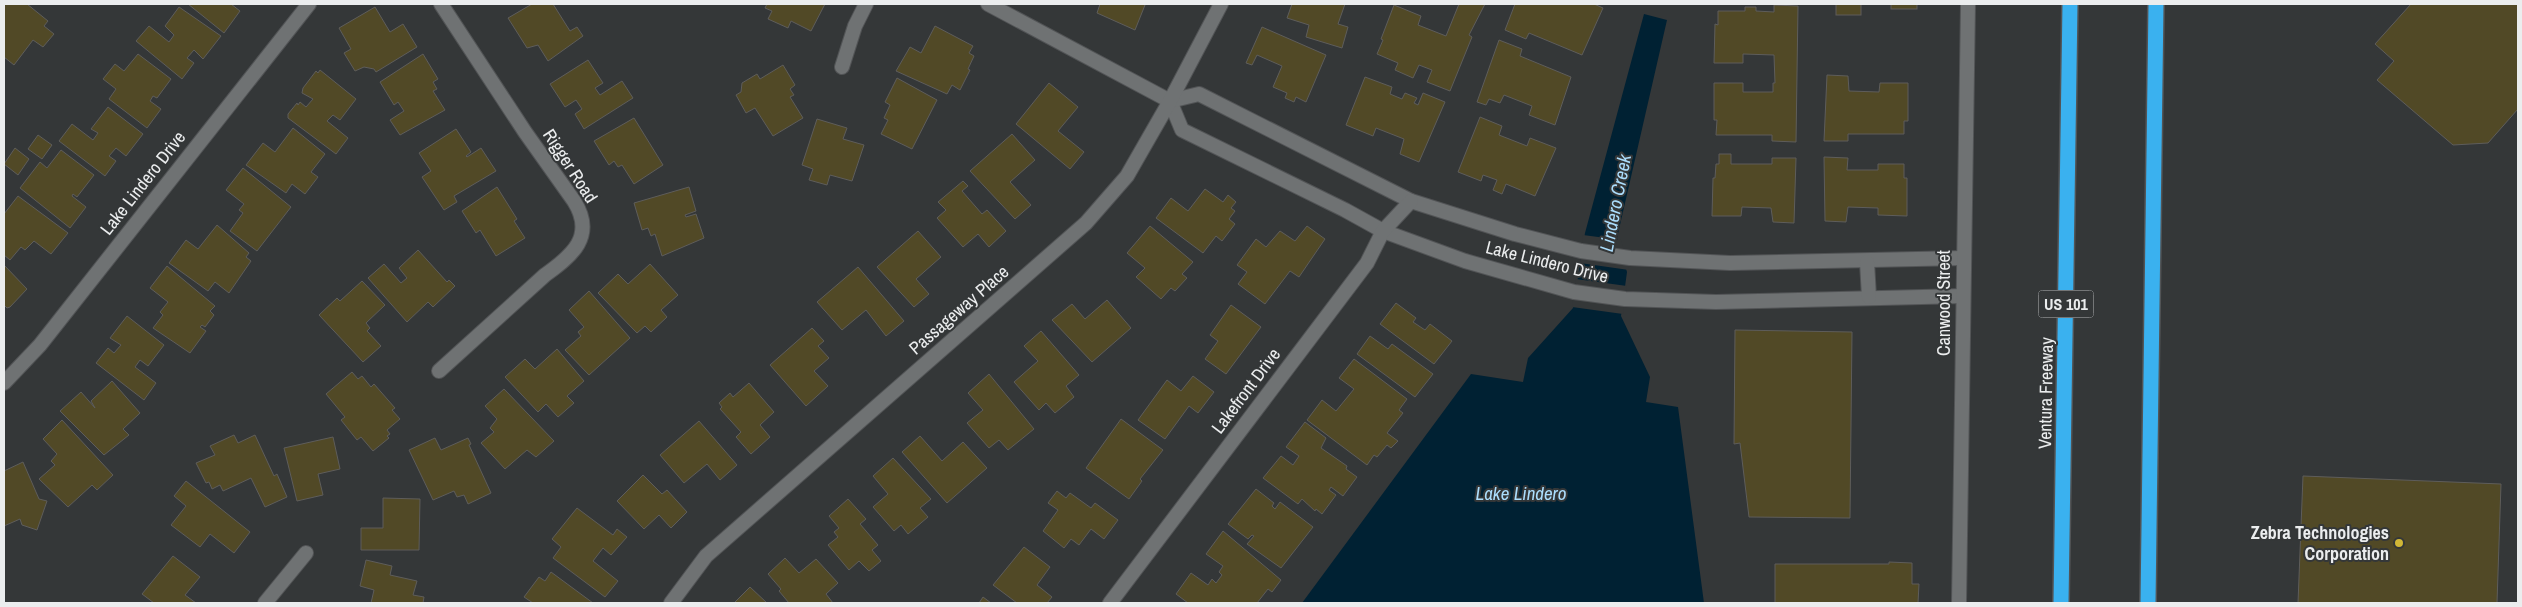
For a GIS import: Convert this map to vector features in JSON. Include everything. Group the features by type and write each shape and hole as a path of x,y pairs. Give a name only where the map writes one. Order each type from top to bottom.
{"highway":[{"name":"Ventura Freeway","path":"2062,603 2070,4"},
{"path":"2148,603 2156,4"}],"street":[{"name":"Lake Lindero Drive","path":"4,383 40,345 309,4"},
{"name":"Rigger Road","path":"439,371 544,274 564,261 579,245 583,228 581,212 525,132 441,4"},
{"path":"842,67 855,26 866,4"},
{"path":"988,4 1170,101"},
{"name":"Passageway Place","path":"671,603 706,556 1086,223 1127,176 1170,101 1221,4"},
{"name":"Canwood Street","path":"1959,603 1968,4"},
{"name":"Lake Lindero Drive","path":"1963,258 1867,262 1730,263 1630,258 1581,251 1515,234 1411,201 1199,94 1170,101 1182,130 1345,210 1383,231 1466,261 1574,292 1625,299 1716,302 1963,296"},
{"name":"Lakefront Drive","path":"1110,603 1366,263 1383,231 1411,201"},
{"path":"1867,262 1868,298"},
{"path":"265,603 306,553"}],"water":[{"name":"Lake Lindero","path":"1644,14 1667,20 1617,238 1627,272 1621,316 1650,377 1646,402 1678,407 1704,603 1302,603 1471,374 1523,382 1528,358 1573,308 1585,233"}],"pier":[{"path":"1583,235 1621,240 1629,270 1580,263"},
{"path":"1576,279 1627,286 1623,314 1572,307"}],"building":[{"path":"4,4 27,4 48,21 44,26 54,34 43,47 33,40 14,65 4,57"},
{"path":"188,4 231,4 240,11 224,33"},
{"path":"532,4 553,4 570,31 577,27 583,36 548,61 538,45 527,48 508,18"},
{"path":"767,4 825,4 811,31 791,21 788,28 768,19 772,11 765,8"},
{"path":"1100,4 1145,5 1135,30 1097,13"},
{"path":"1292,4 1345,4 1338,24 1348,27 1342,48 1306,37 1309,25 1287,18"},
{"path":"1459,4 1485,4 1469,35 1472,37 1450,91 1427,82 1432,70 1419,65 1413,78 1395,70 1398,63 1377,54 1394,5 1421,16 1418,25 1446,36"},
{"path":"1515,4 1594,4 1603,8 1582,55 1529,33 1526,39 1505,30"},
{"path":"1836,4 1861,4 1861,15 1836,15"},
{"path":"1891,4 1917,4 1917,9 1891,9"},
{"path":"2411,4 2518,4 2518,109 2488,143 2453,145 2377,80 2394,61 2375,44"},
{"path":"1774,5 1798,6 1796,142 1772,141 1772,135 1716,135 1717,120 1714,120 1714,83 1743,83 1743,92 1773,92 1773,83 1775,83 1774,55 1743,54 1743,63 1714,63 1715,24 1718,25 1718,11 1745,11 1745,7 1756,7 1756,11 1774,12"},
{"path":"179,7 221,36 203,59 194,50 187,58 194,63 182,79 136,41 149,26 169,42 174,35 165,26"},
{"path":"375,7 390,32 403,24 417,47 376,72 374,69 364,67 355,71 344,53 351,49 339,28"},
{"path":"935,26 973,46 969,53 974,56 968,69 970,70 960,90 952,85 947,94 896,71 910,47 921,53"},
{"path":"1262,27 1326,55 1306,102 1296,97 1294,102 1285,98 1287,93 1273,87 1282,66 1257,55 1252,65 1246,63"},
{"path":"1499,40 1522,49 1520,56 1571,77 1555,125 1529,115 1532,106 1504,95 1500,103 1489,99 1486,105 1477,102"},
{"path":"138,54 171,79 157,98 153,96 150,101 161,109 147,128 109,99 116,89 103,79 115,64 124,71"},
{"path":"423,54 438,79 433,82 437,89 433,91 445,110 400,135 390,120 404,111 398,102 394,105 380,82"},
{"path":"588,60 603,83 595,88 600,95 622,81 633,98 584,129 575,114 582,109 576,100 565,107 550,84"},
{"path":"783,65 795,85 790,89 794,95 790,97 803,118 773,136 755,108 746,113 736,95 741,92 742,83 757,74 760,79"},
{"path":"320,70 356,99 340,120 333,115 327,121 348,138 336,154 288,118 288,114 297,103 298,105 300,102 306,107 313,99 302,93 303,88 316,71 318,73"},
{"path":"1827,75 1848,76 1849,91 1879,92 1880,83 1908,83 1908,121 1904,121 1904,134 1848,134 1848,141 1824,141"},
{"path":"1365,77 1392,87 1390,94 1402,99 1405,93 1417,98 1414,103 1418,105 1423,93 1445,102 1419,162 1400,154 1404,139 1376,128 1373,136 1346,125"},
{"path":"897,78 937,100 912,149 881,134 888,120 884,118 890,105 885,102"},
{"path":"1049,83 1078,107 1058,131 1084,152 1070,169 1016,124"},
{"path":"108,107 143,134 126,156 116,148 109,156 116,161 105,176 59,141 72,124 93,140 98,133 91,129"},
{"path":"1480,117 1502,126 1499,135 1527,146 1530,138 1556,148 1535,196 1506,184 1502,194 1493,190 1497,180 1483,175 1481,181 1458,172"},
{"path":"634,118 663,165 634,184 622,165 618,167 614,161 609,165 594,141"},
{"path":"817,119 847,128 843,139 864,145 852,181 830,175 827,185 809,180 813,169 802,165"},
{"path":"293,128 325,154 311,172 318,177 305,194 292,184 286,193 246,165 263,143 275,152"},
{"path":"456,129 471,152 466,156 481,148 496,171 454,196 457,202 444,210 422,177 431,171 419,153"},
{"path":"1012,134 1035,160 1010,182 1031,205 1015,219 970,171"},
{"path":"38,135 52,145 42,159 28,149"},
{"path":"15,148 29,159 18,175 4,164"},
{"path":"61,150 94,175 77,197 73,194 72,196 86,207 70,228 20,188 40,162 47,168"},
{"path":"1719,154 1731,154 1731,164 1772,164 1772,158 1796,158 1794,223 1773,222 1771,208 1742,207 1741,216 1712,216 1713,178 1715,178 1716,164 1719,164"},
{"path":"1824,157 1848,158 1847,170 1878,170 1878,164 1904,164 1904,178 1907,178 1907,216 1878,215 1878,208 1848,207 1846,222 1825,221"},
{"path":"243,168 291,207 257,251 230,231 243,213 239,210 244,204 226,190"},
{"path":"963,181 968,186 962,191 982,214 987,210 1006,231 989,247 978,234 963,247 937,218 946,210 938,202"},
{"path":"497,187 517,219 514,221 525,238 496,256 480,230 476,233 462,211"},
{"path":"689,187 696,211 685,215 686,217 696,214 704,238 662,256 655,234 651,236 648,228 642,230 634,203"},
{"path":"1205,189 1223,202 1228,195 1236,202 1231,208 1235,211 1229,219 1235,224 1222,241 1216,236 1203,253 1156,218 1171,198 1188,211"},
{"path":"18,196 68,233 51,254 34,241 25,250 21,247 10,260 4,255 4,214"},
{"path":"217,225 249,253 246,257 251,261 229,293 215,282 208,291 169,263 186,240 198,249"},
{"path":"1150,226 1193,262 1182,274 1187,278 1175,291 1171,288 1161,299 1136,277 1145,268 1127,253"},
{"path":"1307,226 1325,239 1299,277 1290,271 1265,304 1238,284 1247,272 1237,265 1256,239 1266,247 1280,231 1295,241"},
{"path":"918,231 941,257 916,279 929,294 914,307 877,267"},
{"path":"418,250 447,282 449,280 455,286 433,307 428,302 407,322 368,278 384,264 401,283 407,278 399,268"},
{"path":"650,264 678,295 661,310 667,317 651,332 645,326 637,333 598,293 618,274 628,284"},
{"path":"4,265 27,289 7,308 4,305"},
{"path":"167,266 215,306 210,311 214,315 205,327 202,325 200,327 206,331 190,353 153,328 163,315 160,312 168,302 150,288"},
{"path":"858,267 904,321 886,336 866,310 842,330 817,302"},
{"path":"362,281 385,305 366,323 370,328 367,331 381,346 363,362 319,315 337,298 340,301"},
{"path":"589,291 630,338 589,375 565,350 581,336 578,332 584,327 569,310"},
{"path":"1107,300 1131,328 1092,362 1052,320 1072,304 1085,319"},
{"path":"1396,303 1416,318 1413,322 1425,330 1430,324 1452,341 1434,364 1380,324"},
{"path":"1231,305 1261,327 1226,374 1205,359 1218,341 1210,335"},
{"path":"127,316 164,345 148,366 140,360 135,367 156,383 144,400 96,363 108,348 114,353 121,345 110,338"},
{"path":"812,328 824,341 818,346 829,358 814,371 828,386 806,406 770,365"},
{"path":"1735,330 1852,332 1850,518 1749,517 1740,443 1734,444"},
{"path":"1041,331 1079,375 1066,386 1074,397 1055,413 1046,403 1039,410 1014,382 1038,361 1024,346"},
{"path":"1370,336 1388,349 1392,344 1433,374 1415,397 1357,354"},
{"path":"557,349 584,381 567,396 574,403 558,417 546,404 538,412 505,377 525,359 535,369"},
{"path":"1354,359 1407,399 1399,410 1403,413 1387,433 1398,441 1391,448 1387,445 1377,457 1374,455 1367,465 1307,420 1322,400 1336,411 1354,389 1339,378"},
{"path":"352,372 358,379 362,376 371,387 374,384 395,408 392,410 400,419 387,430 390,434 387,436 389,438 373,451 361,437 357,440 341,420 345,417 326,394"},
{"path":"989,374 1034,429 1008,450 999,440 989,448 967,423 983,410 968,393"},
{"path":"1193,376 1214,392 1198,413 1189,406 1165,439 1138,420 1167,380 1181,391"},
{"path":"112,381 140,413 123,429 129,435 104,455 60,411 81,392 95,408 91,401"},
{"path":"749,383 774,412 760,425 770,437 751,454 736,437 741,432 720,409 722,407 719,403 730,393 733,397"},
{"path":"504,389 554,441 536,457 527,450 505,469 481,443 494,432 490,428 497,419 485,406"},
{"path":"1121,419 1163,450 1140,479 1142,481 1129,499 1086,468"},
{"path":"62,420 113,475 97,490 92,485 68,507 39,479 55,465 51,461 57,454 43,439"},
{"path":"699,421 737,465 720,480 707,464 684,483 660,455"},
{"path":"1305,422 1326,438 1321,448 1347,466 1346,469 1357,477 1343,496 1331,487 1329,490 1336,495 1322,514 1316,509 1315,511 1302,499 1298,504 1263,478 1281,456 1293,465 1299,456 1286,447"},
{"path":"234,435 238,443 255,435 274,476 277,474 287,497 265,507 251,478 223,491 220,485 212,489 209,482 206,483 196,463 215,455 210,446"},
{"path":"920,436 942,461 963,442 987,468 947,503 902,452"},
{"path":"333,437 340,469 318,474 323,495 297,501 284,448"},
{"path":"435,438 441,450 468,438 471,444 469,445 491,493 468,504 464,495 457,497 454,491 433,500 409,450"},
{"path":"893,458 931,499 920,508 928,517 908,534 901,525 894,531 873,507 888,494 873,476"},
{"path":"23,462 39,499 47,501 37,530 22,525 20,519 4,526 4,471"},
{"path":"643,475 662,494 667,490 687,512 671,528 659,515 644,529 617,501"},
{"name":"Zebra Technologies Corporation","path":"2303,476 2501,484 2497,603 2298,603"},
{"path":"186,481 250,532 234,553 210,534 200,547 171,525 186,506 174,496"},
{"path":"1256,489 1274,503 1272,506 1275,509 1280,502 1313,527 1281,568 1247,544 1254,536 1252,535 1248,539 1228,524"},
{"path":"1057,491 1066,498 1070,493 1091,508 1095,503 1118,520 1104,539 1091,529 1079,545 1071,539 1064,548 1043,531 1058,510 1048,503"},
{"path":"383,498 420,499 419,550 361,550 361,528 383,528"},
{"path":"848,499 866,519 860,524 878,545 872,550 881,561 869,571 859,561 849,570 828,545 838,537 834,532 839,528 829,516"},
{"path":"577,508 613,535 617,529 627,537 611,555 603,548 593,561 618,581 605,597 553,558 561,547 552,539"},
{"path":"1223,531 1281,580 1272,592 1268,589 1257,603 1188,603 1176,594 1191,573 1208,585 1212,579 1216,583 1222,575 1219,572 1223,566 1206,554"},
{"path":"1024,547 1050,567 1037,585 1052,597 1047,603 1017,603 993,585"},
{"path":"173,556 200,577 185,595 196,603 154,603 142,594"},
{"path":"785,558 799,573 816,559 838,583 826,594 833,603 789,603 779,591 781,589 768,574"},
{"path":"366,560 392,566 390,575 417,581 413,595 424,597 423,603 371,603 374,590 360,586"},
{"path":"1889,562 1912,563 1912,584 1919,584 1918,603 1775,603 1775,564 1889,564"},
{"path":"551,572 593,603 533,603 524,597 539,577 545,581"},
{"path":"750,587 767,603 734,603"},
{"path":"983,597 991,603 979,603"}],"place":[{"name":"Zebra Technologies Corporation","path":"2399,543"}],"water label":[{"name":"Lindero Creek","path":"1615,203"}]}
